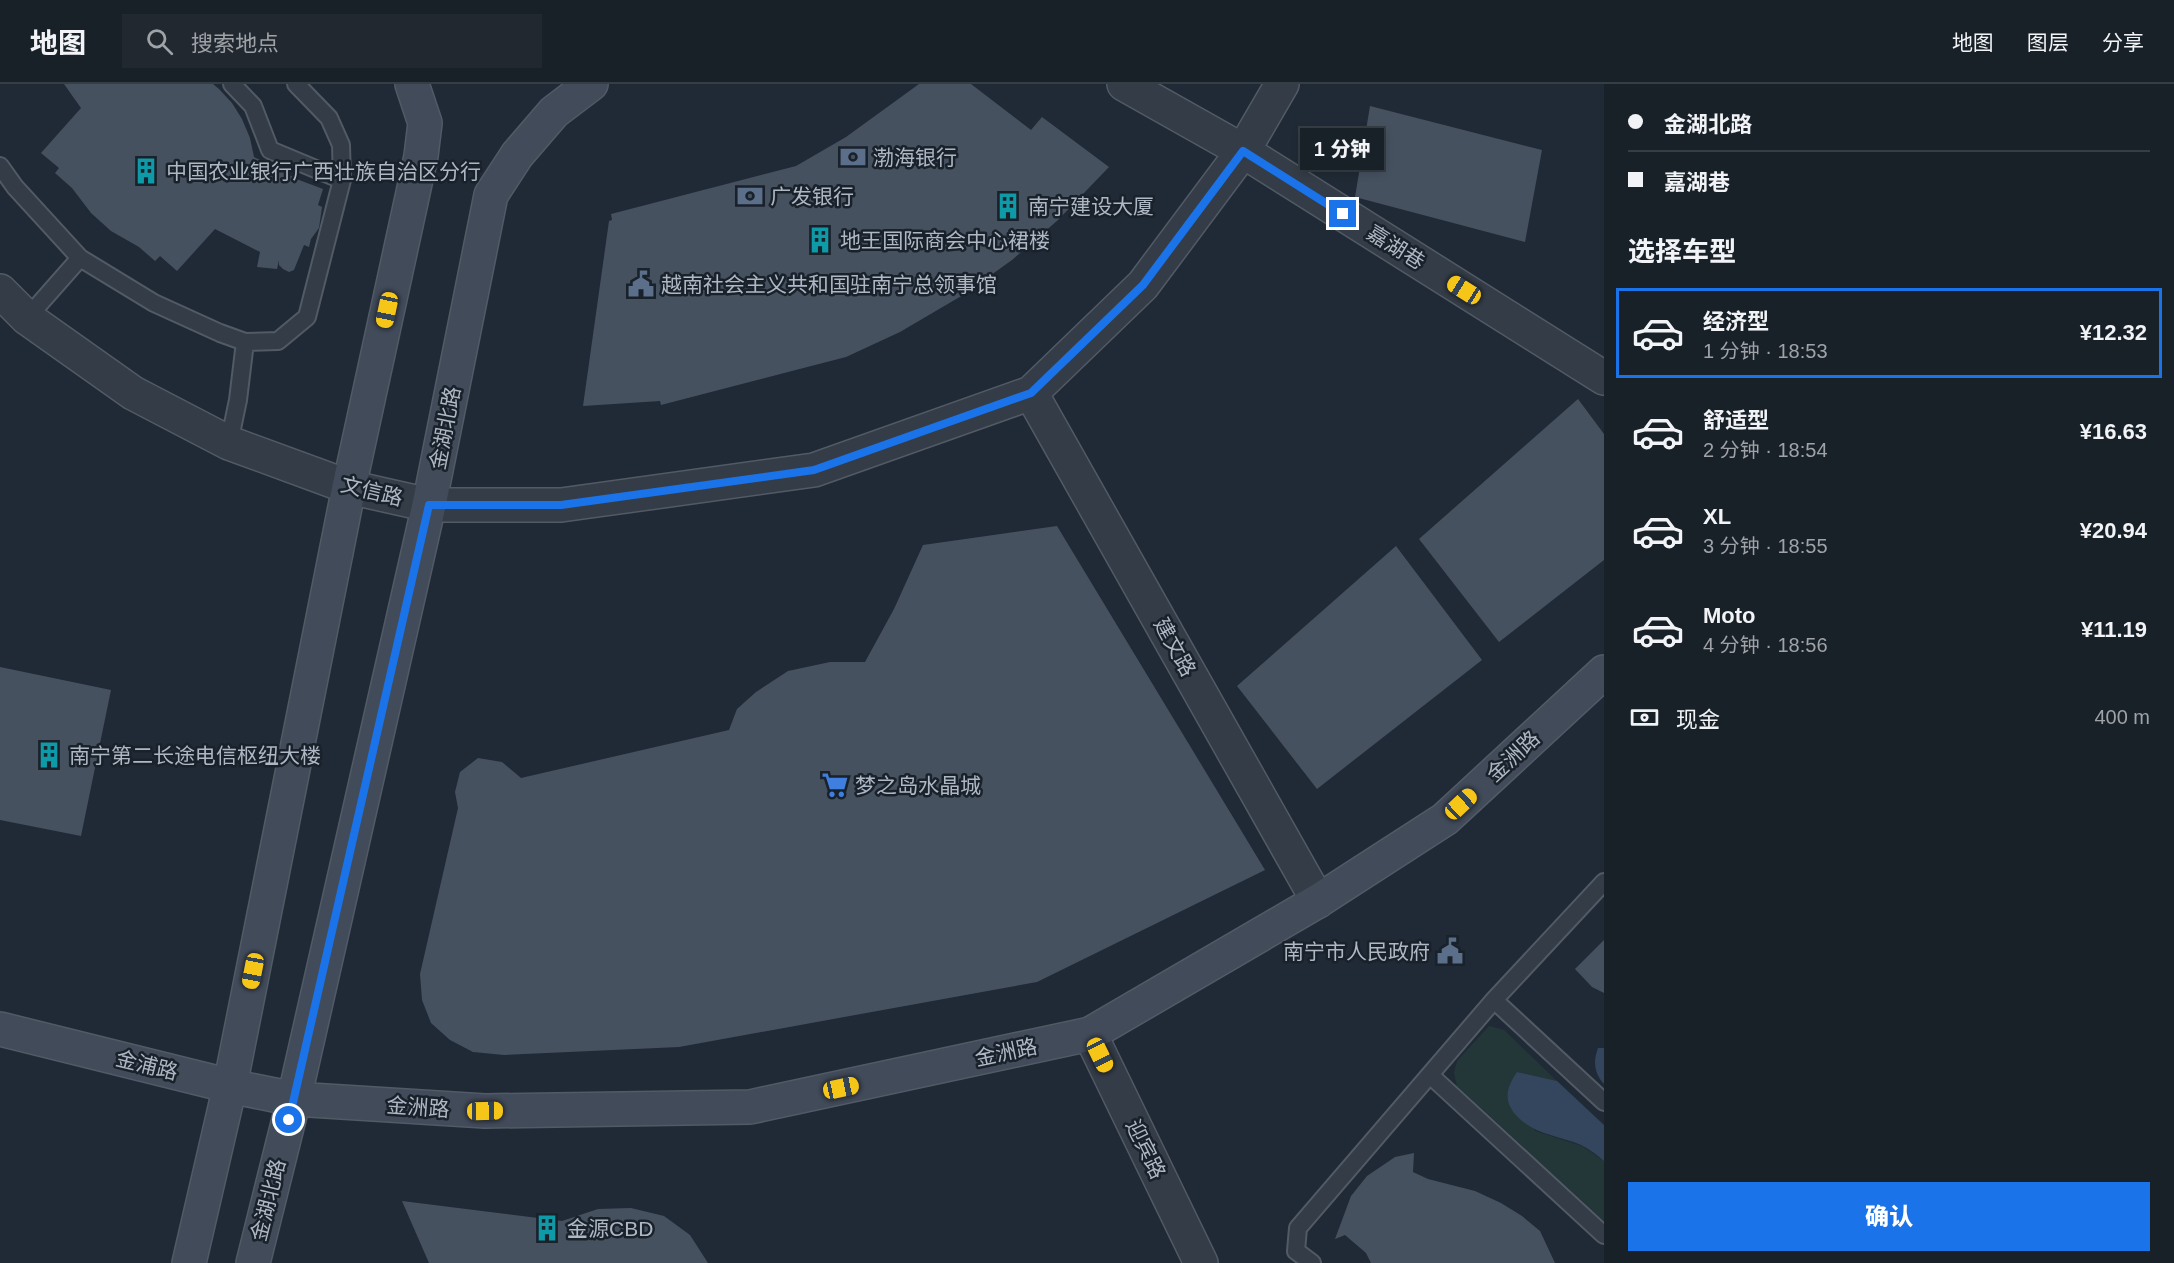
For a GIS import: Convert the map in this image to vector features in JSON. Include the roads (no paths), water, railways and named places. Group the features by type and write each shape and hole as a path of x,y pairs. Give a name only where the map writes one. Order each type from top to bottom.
{"main road":[{"path":"189,1263 230,1086 349,487 421,156 425,123 412,84"},
{"name":"金湖北路","path":"253,1263 294,1099 429,505 491,195 517,155 554,112 591,84"},
{"name":"金洲路","path":"294,1099 485,1111 750,1107 1090,1034 1318,901 1445,819 1604,672"},
{"name":"金浦路","path":"0,1029 230,1086 294,1099"}],"street":[{"name":"嘉湖巷","path":"1124,84 1243,151 1604,378"},
{"name":"文信路","path":"0,291 27,318 133,393 229,443 349,487 429,505 561,505 814,470 1031,393 1143,285 1243,151 1282,84"},
{"name":"建文路","path":"1031,393 1318,901"},
{"name":"迎宾路","path":"1090,1034 1201,1263"}],"lane":[{"path":"232,84 253,106 270,150 342,180"},
{"path":"0,166 15,188 80,258 154,303 245,342 278,341 307,317 342,180 341,145 329,118 296,84"},
{"path":"27,318 80,258"},
{"path":"229,443 238,400 245,342"},
{"path":"1312,1263 1296,1251 1298,1228 1494,1000 1604,882"},
{"path":"1494,1000 1604,1102"},
{"path":"1430,1074 1604,1235"}],"water":[{"path":"1598,1048 1604,1048 1604,1084 1595,1067"},
{"path":"1517,1072 1557,1081 1604,1125 1604,1161 1581,1145 1537,1130 1515,1114 1509,1103 1508,1093"}],"place":[{"name":"渤海银行","path":"853,157"},
{"name":"中国农业银行广西壮族自治区分行","path":"146,171"},
{"name":"广发银行","path":"750,196"},
{"name":"南宁建设大厦","path":"1008,206"},
{"name":"地王国际商会中心裙楼","path":"820,240"},
{"name":"越南社会主义共和国驻南宁总领事馆","path":"641,284"},
{"name":"南宁第二长途电信枢纽大楼","path":"49,755"},
{"name":"梦之岛水晶城","path":"835,785"},
{"name":"南宁市人民政府","path":"1450,951"},
{"name":"金源CBD","path":"547,1228"}]}
